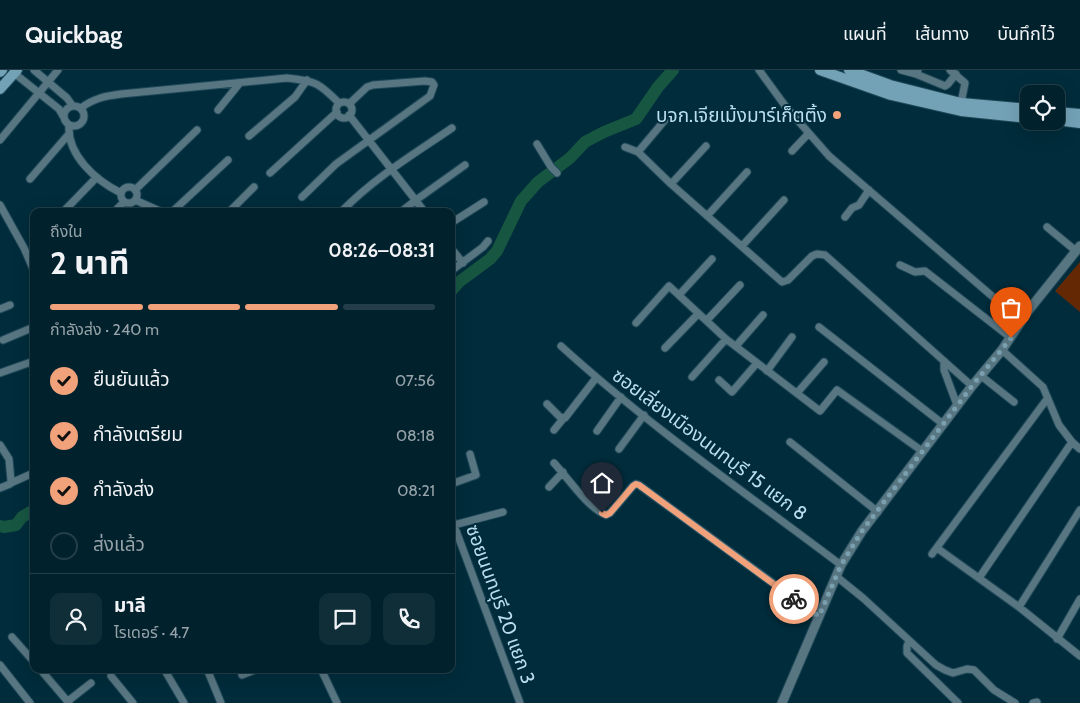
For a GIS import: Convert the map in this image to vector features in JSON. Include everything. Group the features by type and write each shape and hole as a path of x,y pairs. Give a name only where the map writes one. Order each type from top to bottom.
{"main road":[{"path":"820,70 891,95 961,112 1020,117"},
{"path":"848,70 890,85 961,103 1020,108"},
{"path":"0,89 15,72"},
{"path":"1065,113 1080,114"},
{"path":"1065,121 1080,123"}],"street":[{"path":"34,70 67,98 72,105 81,108 84,115 82,122 75,126 68,125"},
{"path":"0,140 58,70"},
{"path":"759,70 786,108 829,156 1021,321"},
{"path":"901,70 917,72 945,86 948,84 953,72 964,83 961,103"},
{"path":"15,72 59,109 68,125 68,135 77,154 96,178 121,192"},
{"path":"81,108 90,101 101,97 121,94 288,78 311,80 324,88 339,103"},
{"path":"249,136 295,98 307,80"},
{"path":"302,197 336,164 430,96 434,85 432,82 425,81 373,85 367,87 349,104"},
{"path":"218,110 239,84"},
{"path":"339,103 349,104"},
{"path":"270,173 337,112 336,108 339,103"},
{"path":"337,112 344,118 349,115 351,108 349,104"},
{"path":"64,116 66,109 72,105"},
{"path":"638,152 670,114"},
{"path":"349,115 422,208"},
{"path":"345,208 354,198 392,169 452,128"},
{"path":"135,190 197,130"},
{"path":"792,151 808,134"},
{"path":"30,179 68,135"},
{"path":"537,144 555,171"},
{"path":"671,184 706,146"},
{"path":"625,147 638,152 671,184 782,282 788,280 812,256 817,254 825,255 972,386"},
{"path":"176,208 228,160"},
{"path":"406,208 465,165"},
{"path":"707,216 747,172"},
{"path":"67,208 96,178"},
{"path":"121,192 127,187 135,190"},
{"path":"233,208 254,187"},
{"path":"124,202 129,203 135,200 137,195 135,190"},
{"path":"846,216 852,208 859,205 869,190"},
{"path":"121,192 120,196 124,202"},
{"path":"135,200 153,208"},
{"path":"742,246 784,200"},
{"path":"118,208 124,202"},
{"path":"455,220 484,202"},
{"path":"0,205 30,262"},
{"path":"782,703 841,565 862,531 878,512 892,489 980,375 1002,350 1021,321 1078,249 1047,227"},
{"path":"455,268 483,247 488,240"},
{"path":"455,253 463,263"},
{"path":"678,295 712,259"},
{"path":"900,265 915,272 925,271 1011,338"},
{"path":"706,320 740,285"},
{"path":"636,323 669,286 726,339 820,411 837,390 922,451"},
{"path":"0,309 10,305"},
{"path":"665,348 698,314"},
{"path":"736,346 763,315"},
{"path":"819,326 943,424"},
{"path":"4,340 30,329"},
{"path":"766,371 792,338"},
{"path":"692,377 726,339"},
{"name":"ซอยเลี่ยงเมืองนนทบุรี 15 แยก 8","path":"561,346 596,378 841,565"},
{"path":"1002,350 1043,387 1057,422 1072,442 1080,449"},
{"path":"797,393 824,362"},
{"path":"944,362 944,370 957,405"},
{"path":"0,373 30,363"},
{"path":"719,380 732,392 757,363"},
{"path":"980,375 1014,402"},
{"path":"554,430 596,378"},
{"path":"597,430 621,397"},
{"path":"1047,399 934,551 979,578 1080,656"},
{"path":"547,404 563,419"},
{"path":"619,449 644,415"},
{"path":"790,442 878,512"},
{"path":"979,578 1072,442"},
{"path":"0,445 9,459 11,483"},
{"path":"455,483 476,475 470,454"},
{"path":"554,462 586,498 606,515 610,513 633,486 639,485 819,616"},
{"path":"549,487 563,472"},
{"path":"0,488 30,474"},
{"path":"1019,607 1080,510"},
{"path":"455,525 502,512"},
{"name":"ซอยนนทบุรี 20 แยก 3","path":"455,528 520,703"},
{"path":"837,577 896,626 909,641 944,670 953,673 974,670 994,690 1014,703"},
{"path":"1057,638 1080,599"},
{"path":"12,637 30,657"},
{"path":"909,641 907,653 958,703"},
{"path":"0,665 30,703"},
{"path":"44,673 69,702 91,682"},
{"path":"166,673 184,703"},
{"path":"209,673 221,703"},
{"path":"242,676 248,673"},
{"path":"324,673 337,703"},
{"path":"111,676 133,703"}],"shaded area":[{"path":"1080,262 1080,312 1055,291"}],"waterway":[{"path":"455,286 490,259 497,251 521,201 538,182 570,158 585,142 636,119 658,87 673,70"},
{"path":"0,526 16,525 22,517 30,512"}],"way so far":[{"path":"794,599 819,616 841,565 862,531 878,512 892,489 1011,338"}],"place":[{"name":"บจก.เจียเม้งมาร์เก็ตติ้ง","path":"837,115"}],"route":[{"path":"602,513 606,515 610,513 633,486 639,485 794,599"}]}
